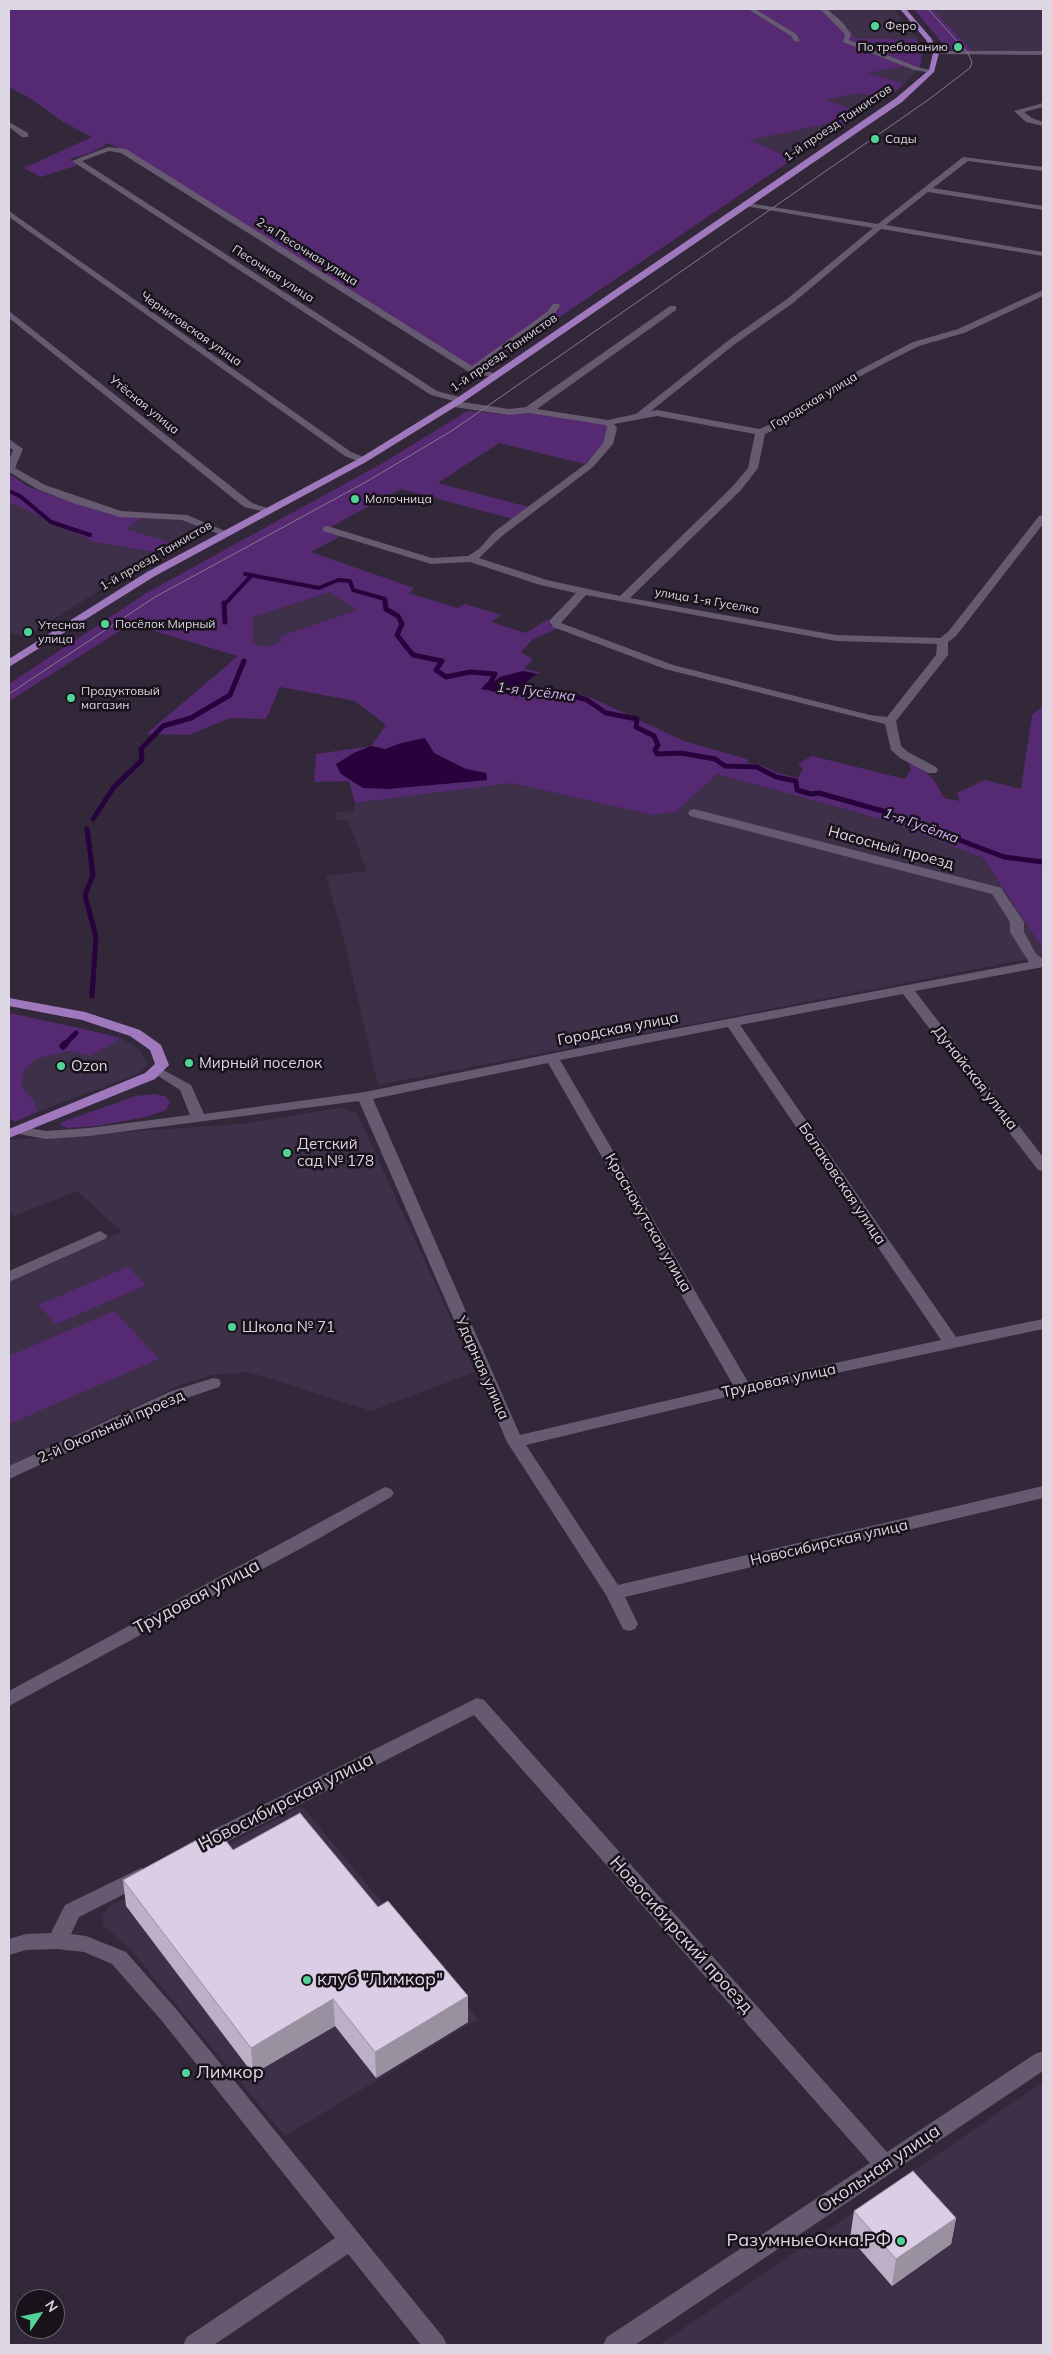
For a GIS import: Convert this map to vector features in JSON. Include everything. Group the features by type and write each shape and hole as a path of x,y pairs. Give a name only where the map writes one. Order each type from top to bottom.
{"main road":[{"path":"903,9 929,39 936,53 932,71"},
{"name":"1-й проезд Танкистов","path":"9,664 103,603 225,533 363,460 457,402 898,100 932,71"},
{"path":"9,1002 85,1016 135,1033 156,1048 162,1065 150,1076 13,1132"}],"street":[{"path":"751,9 794,35 797,41"},
{"path":"823,9 840,23 848,34 845,41 916,69 932,71"},
{"path":"936,53 1043,53"},
{"path":"1043,105 1018,111 1033,122 1043,124"},
{"path":"9,124 25,135 17,138"},
{"name":"Песочная улица","path":"108,149 76,161 434,393 457,402 509,412 530,410 608,423"},
{"name":"2-я Песочная улица","path":"108,149 123,151 472,370 494,376"},
{"path":"639,416 732,342 824,274 880,225 966,159 1043,169"},
{"path":"928,190 1043,208"},
{"path":"745,204 880,225 1043,254"},
{"name":"Черниговская улица","path":"9,213 289,413 348,454 363,460"},
{"name":"Городская улица","path":"622,600 737,488 753,468 760,432 784,422 830,389 916,344 961,331 1043,293"},
{"path":"472,370 550,314 556,306"},
{"path":"530,410 673,308"},
{"name":"Утёсная улица","path":"9,314 248,505 266,511"},
{"path":"327,529 431,561 471,559 483,551 498,534 590,465 608,444 612,428 608,423 657,413 760,432"},
{"path":"9,442 18,449 10,469 42,487 60,493 77,502 120,514 183,517 225,533"},
{"path":"932,770 904,755 895,747 890,721 942,655 943,641 952,634 1043,518"},
{"name":"улица 1-я Гуселка","path":"471,559 544,583 583,592 836,638 943,641"},
{"path":"583,592 554,621 558,625 669,667 870,718 890,721"},
{"name":"Насосный проезд","path":"694,813 997,891 1017,922 1017,932 1031,956 1041,963"},
{"name":"Городская улица","path":"13,1132 46,1135 246,1113 366,1096 1041,963"},
{"name":"Дунайская улица","path":"907,990 1043,1167"},
{"name":"Балаковская улица","path":"733,1024 952,1344"},
{"name":"Краснокутская улица","path":"552,1058 743,1388"},
{"path":"156,1070 186,1088 198,1117"},
{"name":"Ударная улица","path":"366,1096 368,1108 515,1442 614,1594 630,1624"},
{"path":"9,1277 100,1236"},
{"name":"Трудовая улица","path":"515,1442 743,1388 1043,1324"},
{"name":"2-й Окольный проезд","path":"9,1473 175,1396 213,1383"},
{"name":"Новосибирская улица","path":"614,1594 1043,1492"},
{"name":"Трудовая улица","path":"9,1699 303,1540 385,1493"},
{"name":"Новосибирская улица","path":"190,1851 476,1705"},
{"name":"Новосибирский проезд","path":"476,1705 885,2165"},
{"path":"56,1941 72,1911 156,1868"},
{"path":"9,1947 26,1942 56,1941 86,1944 119,1958 170,2015 435,2345"},
{"name":"Окольная улица","path":"615,2345 1043,2060"},
{"path":"195,2345 350,2240"}],"shaded area":[{"path":"9,9 826,9 843,22 856,39 917,39 922,53 921,64 918,70 905,66 868,73 905,84 884,99 858,93 825,100 863,113 839,128 827,124 750,140 793,159 483,369 475,370 126,152 108,143 93,152 70,159 78,165 41,177 24,168 92,137 63,122 31,99 9,87"},
{"path":"826,9 894,9 917,39 856,39 843,22"},
{"path":"914,9 933,9 973,52 948,50"},
{"path":"933,9 1043,9 1043,51 973,52"},
{"path":"905,66 918,70 905,84 866,73"},
{"path":"858,93 884,99 863,113 823,100"},
{"path":"827,124 839,128 793,159 749,140"},
{"path":"466,412 510,415 517,412 542,414 603,424 609,429 604,444 585,464 499,443 438,483 528,507 513,519 401,489 332,526 339,537 311,552 414,588 409,593 457,608 465,604 501,615 491,622 526,633 548,619 550,625 558,628 532,640 521,652 533,659 524,669 540,672 537,674 523,671 500,677 490,683 500,692 514,695 530,692 530,690 572,692 594,699 684,741 747,759 748,763 761,765 778,773 798,778 803,769 798,764 812,756 905,779 911,770 908,761 922,768 934,780 944,798 960,801 957,793 985,780 1021,789 1032,715 1043,706 1043,949 983,858 884,820 717,774 676,812 652,815 512,783 355,803 349,781 314,782 316,754 371,746 386,725 355,701 280,687 266,719 230,718 189,735 146,734 238,656 147,629 126,627 9,701 9,684 148,592 381,464","holes":["330,592 357,610 278,637 282,641 265,647 253,643 253,617","371,746 434,753 466,769 486,773 487,780 428,785 357,782 341,774 336,764 354,753"]},
{"path":"9,474 29,487 74,503 141,518 127,529 176,544 159,553 94,542 9,502"},
{"path":"9,502 94,542 159,553 25,637 9,632"},
{"path":"141,518 181,518 206,529 176,544 126,529"},
{"path":"330,592 358,610 279,637 282,641 265,647 253,643 253,617"},
{"path":"523,671 537,674 526,682 530,694 514,695 481,689 486,683 494,682 500,677"},
{"path":"425,738 434,753 466,769 486,773 487,780 388,789 363,788 341,774 336,764 354,753 371,746 385,749 401,743"},
{"path":"717,774 884,820 983,858 1043,949 1043,956 378,1085 343,936 326,876 367,871 348,820 337,820 336,812 354,811 355,803 512,783 652,815 676,812"},
{"path":"9,1013 121,1038 91,1056 69,1051 36,1059 24,1071 21,1086 34,1101 37,1112 14,1122 9,1117"},
{"path":"121,1038 140,1050 148,1065 137,1074 37,1112 34,1101 20,1086 24,1071 36,1059 69,1051 91,1055"},
{"path":"154,1094 165,1096 170,1103 166,1110 146,1117 97,1126 67,1128 60,1125 62,1122 136,1096"},
{"name":"Школа № 71","path":"340,1108 357,1113 475,1372 371,1411 249,1372 212,1375 180,1385 9,1466 9,1282 122,1232 77,1191 14,1216 9,1211 9,1140 241,1124"},
{"path":"128,1267 146,1285 56,1324 38,1305"},
{"path":"114,1311 159,1359 9,1424 9,1356"},
{"name":"клуб \"Лимкор\"","path":"302,1806 478,2019 285,2136 131,1950 103,1925 102,1915 112,1905"},
{"path":"1043,2082 1043,2345 659,2345 768,2271"}],"building":[{"name":"клуб \"Лимкор\"","path":"300,1813 378,1907 388,1901 468,1996 375,2052 333,1999 251,2048 123,1880 217,1829 233,1850"},
{"path":"913,2171 956,2218 896,2259 854,2211"}],"waterway":[{"name":"1-я Гусёлка","path":"9,491 20,496 51,522 90,535"},
{"name":"1-я Гусёлка","path":"245,574 252,575"},
{"path":"224,605 252,575"},
{"name":"1-я Гусёлка","path":"252,575 319,588 338,580 350,581 353,590 385,599 386,605"},
{"name":"1-я Гусёлка","path":"385,603 386,609 398,616 402,624 397,635 413,655 442,661 436,670 446,677 470,672 495,674 489,685 493,689"},
{"path":"224,605 225,622"},
{"path":"93,819 114,787 142,760 141,749 163,726 191,718 230,695 244,661"},
{"name":"1-я Гусёлка","path":"523,692 571,695 587,700 606,713 637,719 636,727 654,736 658,745 655,750 657,754 681,753 715,759 725,766 757,767 776,777 796,781 797,790 811,794 819,793 886,812 1004,857 1043,862"},
{"path":"87,829 93,875 85,895 96,937 92,996"},
{"path":"63,1046 76,1033"}],"tram line":[{"path":"9,694 155,597 366,482 453,430 928,100 970,68 972,62 968,53 928,9"}],"place":[{"name":"Феро","path":"875,26"},
{"name":"По требованию","path":"958,47"},
{"name":"Сады","path":"875,139"},
{"name":"Молочница","path":"355,499"},
{"name":"Посёлок Мирный","path":"105,624"},
{"name":"Утесная улица","path":"28,632"},
{"name":"Продуктовый магазин","path":"71,698"},
{"name":"Мирный поселок","path":"189,1063"},
{"name":"Ozon","path":"61,1066"},
{"name":"Детский сад № 178","path":"287,1153"},
{"name":"Школа № 71","path":"232,1327"},
{"name":"клуб \"Лимкор\"","path":"307,1980"},
{"name":"Лимкор","path":"186,2073"},
{"name":"РазумныеОкна.РФ","path":"901,2241"}]}
